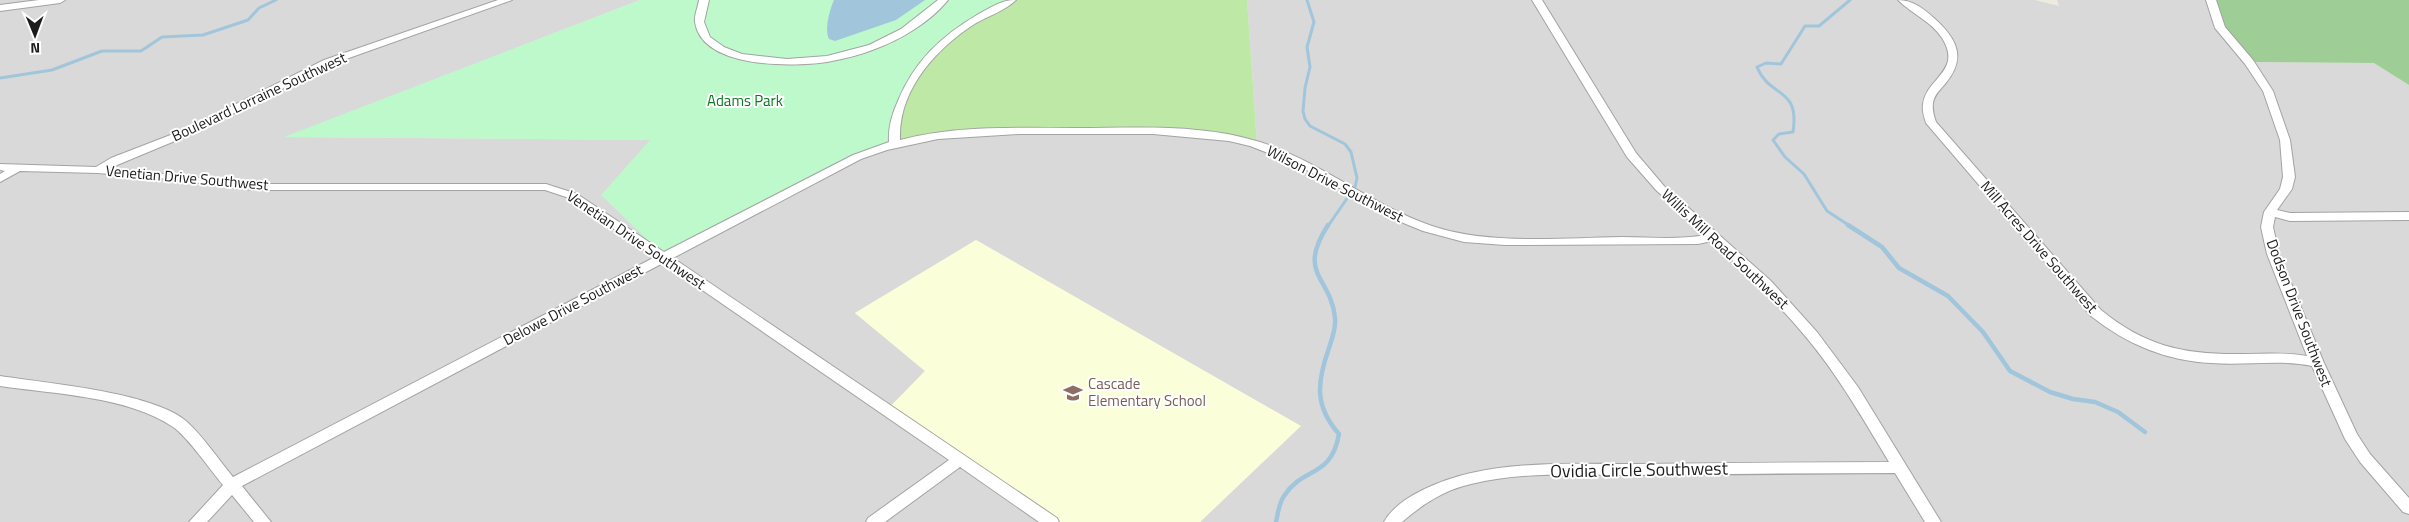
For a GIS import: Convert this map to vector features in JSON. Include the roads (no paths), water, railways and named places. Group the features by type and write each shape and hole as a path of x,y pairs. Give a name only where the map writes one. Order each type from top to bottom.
{"street":[{"path":"0,8 60,0"},
{"name":"Boulevard Lorraine Southwest","path":"98,170 115,160 190,131 328,62 507,0"},
{"path":"704,0 699,20 702,33 713,46 730,53 754,59 789,62 829,59 889,40 921,22 943,0"},
{"path":"895,143 893,130 907,88 927,56 954,32 1010,0"},
{"name":"Willis Mill Road Southwest","path":"1537,0 1631,155 1660,188 1766,284 1812,335 1853,390 1933,522"},
{"name":"Mill Acres Drive Southwest","path":"1904,0 1929,18 1946,36 1953,49 1954,59 1952,68 1927,101 1927,111 1931,123 2096,313 2112,326 2131,337 2178,355 2212,359 2294,358 2317,363"},
{"path":"2211,0 2220,28 2260,76 2278,115 2285,140 2289,177 2286,189 2270,212 2290,216 2409,216"},
{"name":"Wilson Drive Southwest","path":"895,143 931,135 980,132 1149,130 1202,133 1241,140 1279,152 1398,217 1422,228 1452,236 1507,242 1698,240 1715,237"},
{"name":"Delowe Drive Southwest","path":"197,522 232,485 857,157 895,143"},
{"name":"Venetian Drive Southwest","path":"0,167 98,170 169,176 254,187 546,187 573,196 1051,522"},
{"path":"0,179 17,168"},
{"name":"Dodson Drive Southwest","path":"2270,212 2267,227 2273,254 2317,363 2350,435 2379,476 2409,508"},
{"path":"0,381 140,404 163,412 180,424 263,522"},
{"path":"874,522 959,460"},
{"name":"Ovidia Circle Southwest","path":"1392,522 1409,504 1447,484 1514,472 1900,467"}],"water":[{"path":"834,0 925,0 896,20 835,41 829,39 827,30 829,14"}],"waterway":[{"path":"0,78 52,70 102,51 141,51 162,37 203,35 248,20 259,8 276,0"},
{"path":"1307,0 1314,22 1307,47 1310,67 1305,88 1303,111 1305,119 1310,126 1345,144 1351,152 1357,178 1355,187 1328,226"},
{"path":"1850,0 1819,26 1805,26 1781,64 1766,63 1757,67 1769,84 1782,94 1792,107 1794,117 1793,132 1779,134 1773,140 1785,157 1804,174 1827,211 1850,226"},
{"path":"1276,522 1284,496 1299,480 1316,471 1330,458 1339,434 1325,414 1320,393 1322,372 1334,334 1335,322 1332,304 1315,265 1315,255 1319,242 1328,225"},
{"path":"1848,225 1882,247 1899,268 1948,296 1983,332 2010,371 2050,392 2073,399 2095,402 2118,412 2145,432"}],"place":[{"name":"Cascade Elementary School","path":"1073,393"}],"park label":[{"name":"Adams Park","path":"745,101"}]}
